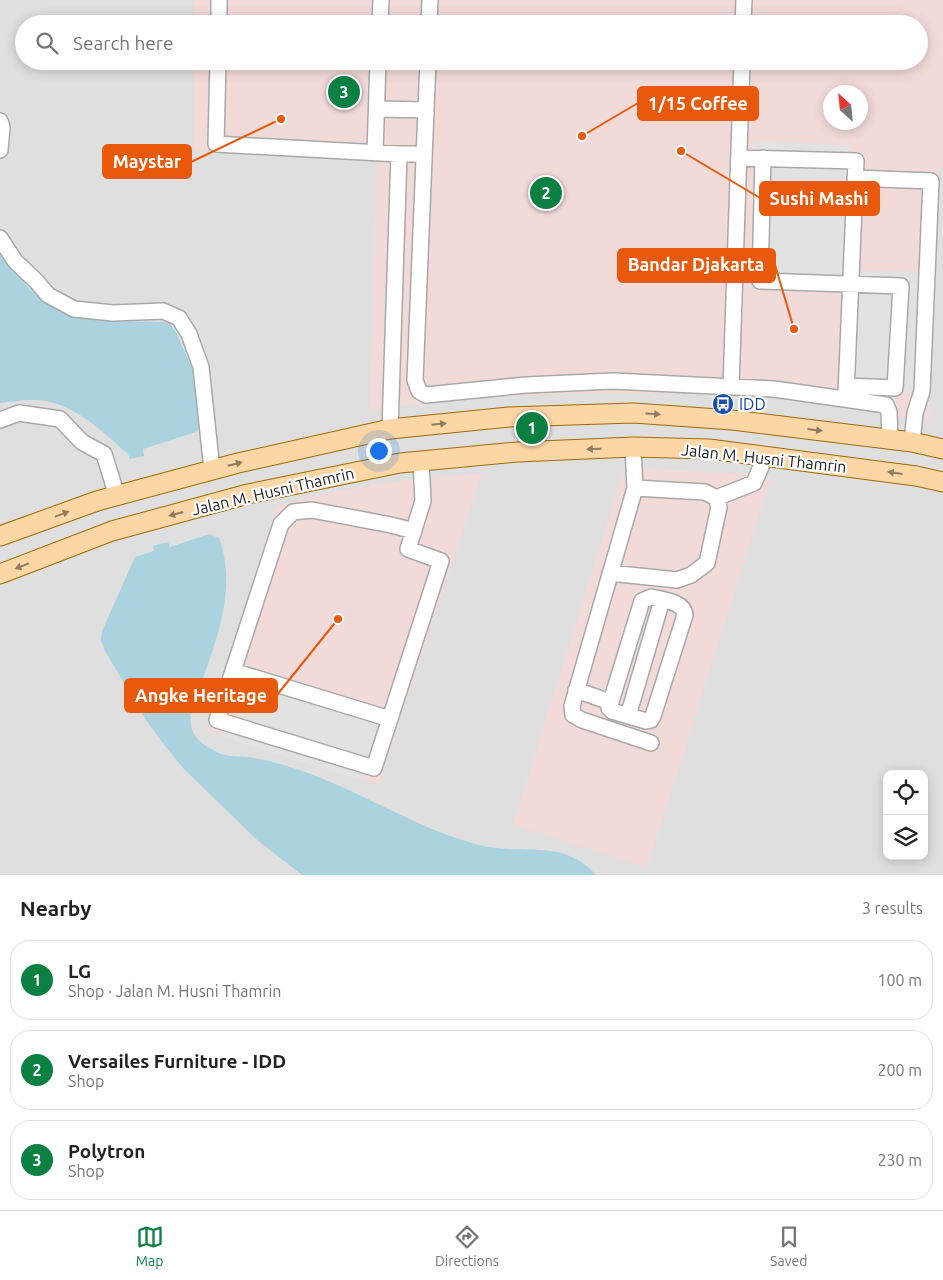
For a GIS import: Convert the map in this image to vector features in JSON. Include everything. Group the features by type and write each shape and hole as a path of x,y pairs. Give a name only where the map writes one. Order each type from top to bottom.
{"main road":[{"name":"Jalan M. Husni Thamrin","path":"0,536 97,501 212,470 390,429 509,417 625,413 732,420 912,442 943,449"},
{"path":"730,451 732,420"},
{"path":"754,422 758,454"},
{"name":"Jalan M. Husni Thamrin","path":"0,574 112,531 248,494 400,463 516,452 633,448 708,449 916,476 943,482"}],"lane":[{"path":"218,15 219,0"},
{"path":"380,15 381,0"},
{"path":"429,15 430,0"},
{"path":"743,15 744,0"},
{"path":"218,70 216,144 424,154"},
{"path":"375,152 378,70"},
{"path":"428,70 415,380 419,390 426,395 526,385 613,381 846,393 896,388 901,286 760,280 763,158"},
{"path":"730,387 742,70"},
{"path":"377,108 426,110"},
{"path":"0,121 2,127 0,150"},
{"path":"390,429 398,154"},
{"path":"739,158 856,161 846,393"},
{"path":"855,178 931,181 922,391 915,413 912,442"},
{"path":"0,238 15,261 48,295 74,309 113,313 163,311 179,318 189,334 201,367 212,470"},
{"path":"735,257 761,258"},
{"path":"395,269 420,270"},
{"path":"846,393 886,405 889,412 890,439"},
{"path":"0,420 19,413 60,418 82,442 104,454 117,496"},
{"path":"633,448 635,488 572,706 573,715 582,720 651,743"},
{"path":"716,498 754,483 758,454"},
{"path":"414,531 312,510 293,512 282,524 217,720 374,768 441,561 408,549 414,531 423,501 421,461"},
{"path":"610,573 677,580 691,575 707,563 720,507 716,498 705,492 635,488"},
{"path":"651,597 681,606 685,610 685,615 653,716 650,720 646,721 612,712 609,708 610,702 642,601 651,597"},
{"path":"628,716 662,600"},
{"path":"233,671 390,719"},
{"path":"576,690 610,702"}],"shaded area":[{"path":"0,0 943,0 943,875 0,875"},
{"path":"194,0 943,0 943,167 939,167 929,422 869,411 774,398 674,393 583,393 470,397 370,410 377,155 194,150 194,70 928,70 928,15 194,15"},
{"path":"754,141 851,145 846,270 920,272 914,392 852,390 855,293 749,288"},
{"path":"625,467 771,476 647,868 513,825"},
{"path":"482,473 379,785 206,731 276,506 331,492 412,479"},
{"path":"242,679 379,722 360,780 223,737"}],"water":[{"path":"0,252 26,285 41,299 73,315 106,320 163,322 170,324 175,330 196,377 199,428 196,432 143,449 144,456 130,459 128,454 96,426 72,410 46,401 31,400 0,403"},
{"path":"209,534 219,538 221,543 226,587 219,629 191,712 192,730 202,743 221,754 266,760 312,774 430,828 479,845 495,848 541,850 570,856 583,863 596,875 302,875 256,839 183,768 165,746 146,720 105,651 101,640 102,631 135,557 154,551 153,546 168,542 170,547"}],"place":[{"name":"Polytron","path":"344,92"},
{"name":"Maystar","path":"281,119"},
{"name":"1/15 Coffee","path":"582,136"},
{"name":"Sushi Mashi","path":"681,151"},
{"name":"Versailes Furniture - IDD","path":"546,193"},
{"name":"Bandar Djakarta","path":"794,329"},
{"name":"IDD","path":"723,404"},
{"name":"LG","path":"532,428"},
{"name":"Angke Heritage","path":"338,619"}]}
